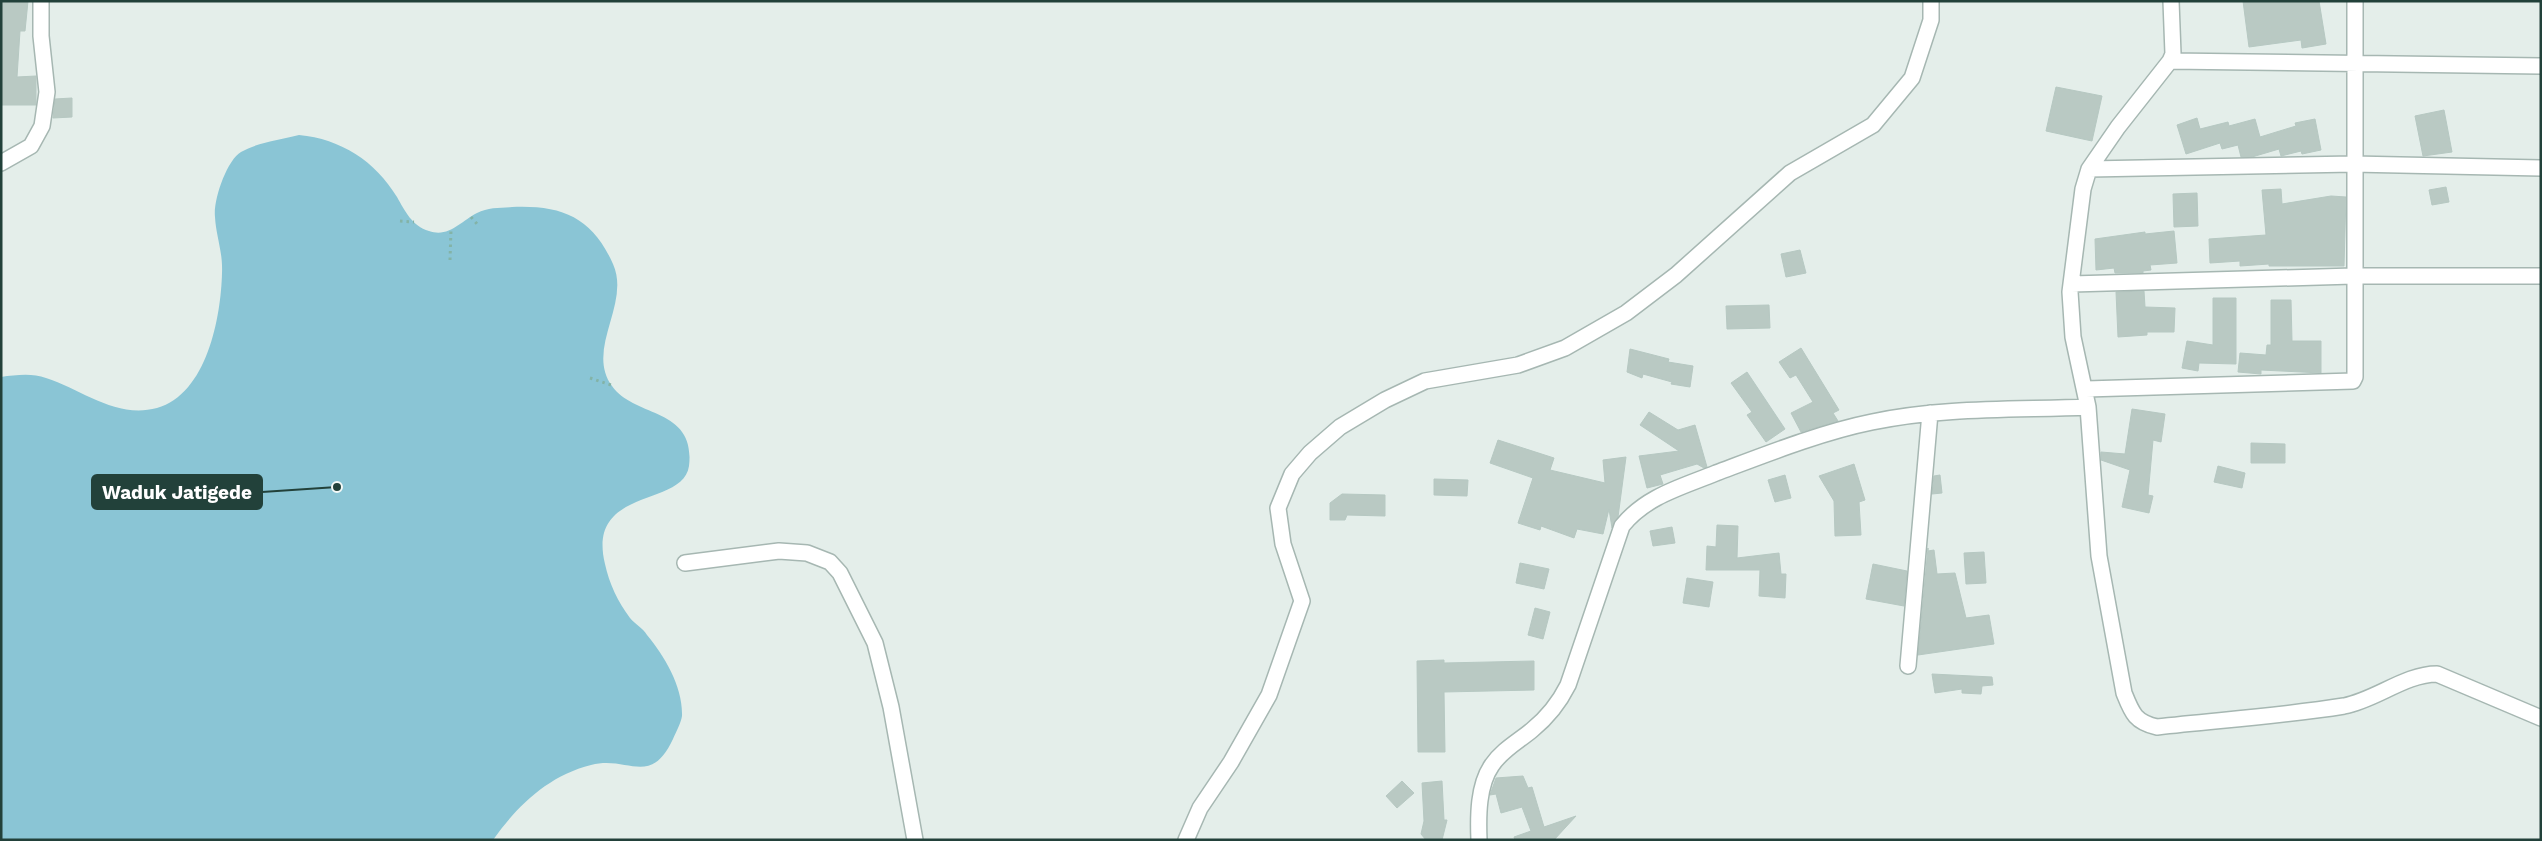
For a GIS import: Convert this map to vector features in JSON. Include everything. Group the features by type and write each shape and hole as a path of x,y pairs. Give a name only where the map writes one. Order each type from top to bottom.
{"street":[{"path":"1,162 31,146 42,126 47,92 41,36 41,1"},
{"path":"1186,840 1200,808 1230,762 1269,695 1302,601 1283,544 1278,508 1292,474 1310,452 1340,427 1384,400 1425,381 1518,365 1565,348 1626,313 1676,275 1790,173 1873,125 1912,78 1930,20 1931,1"},
{"path":"2171,1 2173,54 2170,61 2089,168 2083,189 2072,284 2073,337 2086,389 2099,556 2124,693 2131,710 2143,724 2157,727 2345,706 2377,695 2424,674 2437,674 2541,718"},
{"path":"2086,389 2353,381 2355,377 2353,164 2355,1"},
{"path":"2170,61 2541,66"},
{"path":"2089,168 2353,164 2541,168"},
{"path":"2072,284 2354,276 2541,276"},
{"path":"1478,840 1482,788 1485,777 1492,764 1503,752 1534,728 1558,704 1568,685 1622,526 1637,509 1655,497 1765,455 1871,422 1930,413 2088,407"},
{"path":"1908,666 1930,413"},
{"path":"685,563 779,551 807,553 830,562 840,573 875,643 891,707 915,840"}],"path":[{"path":"471,216 478,225"},
{"path":"400,221 414,222"},
{"path":"450,260 451,230"},
{"path":"590,378 611,385"}],"water":[{"path":"299,135 329,141 356,154 388,184 406,213 423,229 436,233 443,232 454,228 481,211 490,209 512,207 546,208 573,217 585,225 605,248 613,264 617,279 617,295 605,342 603,357 605,372 612,386 622,396 634,404 674,423 683,433 689,447 689,466 683,479 671,488 638,501 622,510 609,522 603,539 605,564 618,599 630,618 643,630 660,653 672,673 682,705 681,722 664,754 656,762 647,766 637,767 604,763 591,765 561,776 524,804 493,840 1,840 1,377 41,376 100,402 128,410 157,408 174,400 188,387 199,371 208,352 214,331 222,273 215,210 216,201 226,172 236,156 241,152 262,144"}],"building":[{"path":"1,1 28,1 25,31 20,31 17,77 36,76 36,105 1,105"},
{"path":"2243,1 2319,1 2326,44 2302,48 2301,40 2249,47"},
{"path":"2056,87 2102,96 2092,141 2046,131"},
{"path":"72,98 72,117 53,118 55,99"},
{"path":"2444,110 2452,152 2423,156 2415,116"},
{"path":"2197,118 2200,129 2228,122 2229,126 2255,119 2260,137 2296,126 2295,123 2315,119 2321,150 2302,154 2301,151 2281,156 2279,149 2252,157 2241,157 2238,145 2222,149 2220,143 2186,154 2177,125"},
{"path":"2446,187 2449,202 2432,205 2429,190"},
{"path":"2281,189 2282,204 2331,196 2346,197 2344,266 2269,266 2269,264 2240,266 2240,261 2210,263 2209,239 2266,235 2262,190"},
{"path":"2197,193 2198,226 2174,227 2173,194"},
{"path":"2174,231 2177,263 2150,265 2151,270 2143,271 2143,273 2115,273 2114,268 2096,270 2095,239 2145,232 2145,234"},
{"path":"1800,250 1806,273 1786,277 1781,254"},
{"path":"2144,291 2145,307 2175,308 2174,332 2147,332 2147,335 2118,337 2116,292"},
{"path":"2213,298 2236,298 2236,364 2199,363 2198,371 2182,368 2187,341 2213,345"},
{"path":"2271,300 2291,300 2292,341 2321,341 2321,373 2261,370 2261,374 2238,372 2240,353 2266,355 2267,345 2271,345"},
{"path":"1769,305 1770,328 1727,329 1726,306"},
{"path":"1801,348 1839,410 1833,413 1838,421 1801,432 1791,413 1813,402 1796,375 1790,378 1779,362"},
{"path":"1630,349 1669,359 1668,362 1693,366 1690,387 1671,384 1672,382 1643,374 1642,378 1627,372"},
{"path":"1747,372 1785,429 1766,442 1747,415 1752,412 1731,383"},
{"path":"2132,409 2165,414 2161,442 2153,440 2148,495 2153,496 2149,513 2122,507 2130,470 2101,460 2101,452 2125,454"},
{"path":"1649,412 1678,430 1695,425 1707,467 1704,468 1697,464 1660,475 1663,484 1647,488 1639,456 1679,451 1640,425"},
{"path":"1498,440 1554,458 1550,470 1605,483 1603,460 1626,457 1618,517 1612,528 1609,509 1603,534 1577,529 1574,538 1541,526 1540,530 1518,523 1533,478 1490,463"},
{"path":"2251,443 2285,444 2285,463 2251,463"},
{"path":"1854,464 1865,500 1859,502 1861,535 1835,536 1834,501 1819,476"},
{"path":"2218,466 2245,473 2242,488 2214,482"},
{"path":"1785,475 1791,498 1775,502 1768,480"},
{"path":"1940,475 1942,493 1932,494 1934,476"},
{"path":"1434,479 1468,480 1467,496 1434,495"},
{"path":"1342,494 1385,495 1385,516 1347,515 1345,520 1330,520 1330,503"},
{"path":"1717,525 1738,526 1737,558 1779,553 1781,574 1786,574 1785,598 1759,596 1760,570 1706,570 1707,546 1716,547"},
{"path":"1672,527 1675,543 1653,546 1650,531"},
{"path":"1928,548 1928,551 1934,550 1937,574 1955,573 1966,618 1989,615 1994,644 1918,655"},
{"path":"1984,552 1986,583 1966,584 1964,553"},
{"path":"1520,563 1549,569 1544,589 1516,583"},
{"path":"1873,564 1907,571 1904,606 1866,599"},
{"path":"1687,578 1713,582 1709,607 1683,603"},
{"path":"1535,608 1550,612 1543,639 1528,635"},
{"path":"1444,660 1444,663 1534,661 1534,690 1444,692 1445,752 1418,752 1417,661"},
{"path":"1932,674 1992,677 1993,685 1982,686 1981,694 1962,693 1962,689 1935,693"},
{"path":"1523,776 1528,788 1532,787 1544,827 1576,816 1554,840 1515,840 1514,837 1531,831 1522,807 1501,813 1496,794 1490,795 1496,778"},
{"path":"1402,781 1414,793 1397,808 1386,796"},
{"path":"1442,781 1444,820 1447,820 1442,840 1426,840 1421,834 1424,821 1422,783"}],"place":[{"name":"Waduk Jatigede","path":"337,487"}]}
